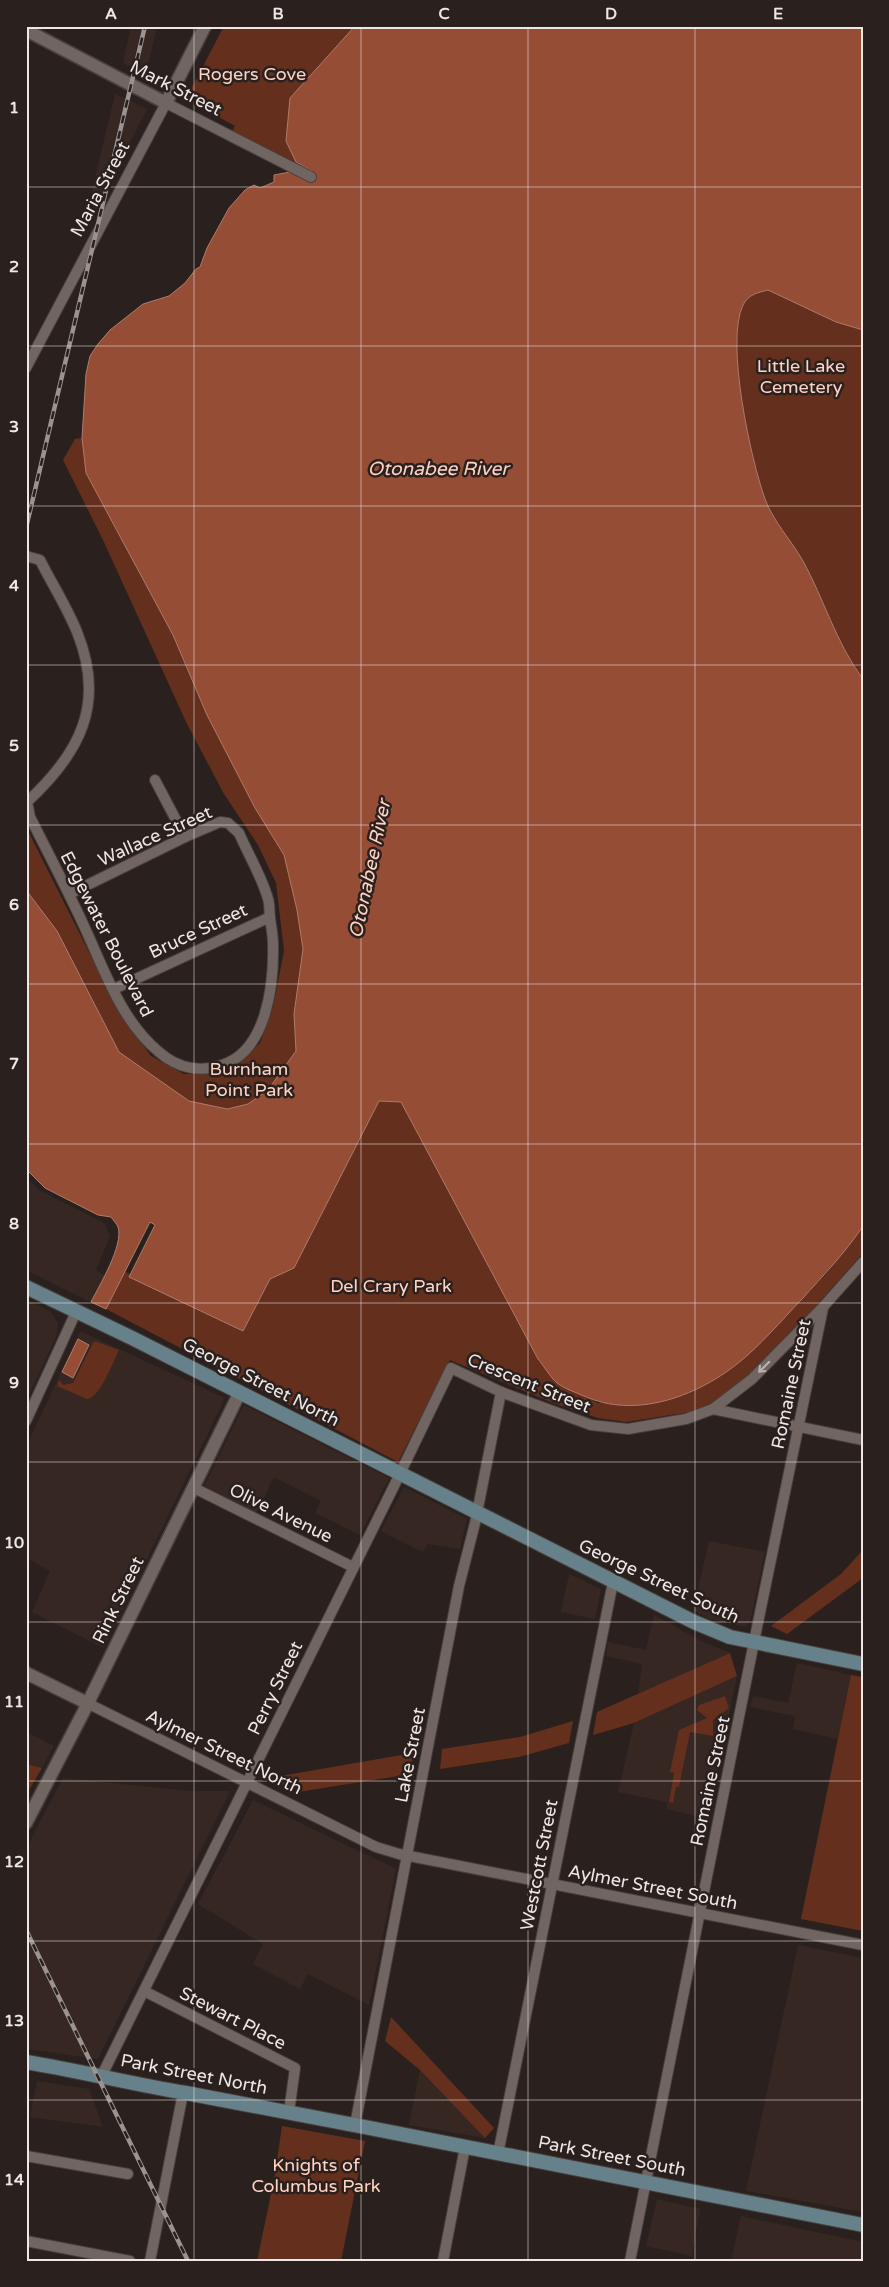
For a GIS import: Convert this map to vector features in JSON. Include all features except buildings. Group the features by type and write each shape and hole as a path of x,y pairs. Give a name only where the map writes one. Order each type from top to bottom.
{"main road":[{"name":"George Street North","path":"26,1287 240,1392 477,1512"},
{"name":"George Street South","path":"477,1512 613,1582 694,1622 730,1637 863,1664"},
{"name":"Park Street North","path":"27,2066 102,2075 183,2093 354,2125"},
{"name":"Park Street South","path":"354,2125 498,2154 646,2180 863,2225"}],"street":[{"name":"Maria Street","path":"26,368 166,103 204,26"},
{"name":"Mark Street","path":"26,30 311,177"},
{"name":"Edgewater Boulevard","path":"26,556 40,560 77,631 88,672 87,714 81,733 73,750 27,802 30,817 114,989 136,1028 166,1058 183,1067 193,1069 217,1067 228,1064 238,1058 252,1043 264,1017 269,993 274,945 268,897 239,833 228,823"},
{"path":"155,780 184,837"},
{"name":"Wallace Street","path":"69,894 184,837 220,822 228,823"},
{"name":"Bruce Street","path":"114,989 270,917"},
{"name":"Crescent Street","path":"450,1368 501,1392 591,1425 628,1430 686,1419 713,1409 752,1379 823,1308 863,1262"},
{"name":"Romaine Street","path":"630,2261 823,1308"},
{"path":"26,1421 76,1312"},
{"name":"Perry Street","path":"102,2075 354,1567 450,1368"},
{"name":"Rink Street","path":"26,1822 87,1704 240,1392"},
{"name":"Lake Street","path":"354,2125 408,1856 459,1586 477,1512 501,1392"},
{"path":"713,1409 863,1440"},
{"name":"Olive Avenue","path":"194,1488 354,1567"},
{"name":"Westcott Street","path":"498,2154 613,1582"},
{"name":"Aylmer Street North","path":"26,1673 376,1847 408,1856"},
{"name":"Aylmer Street South","path":"408,1856 863,1945"},
{"name":"Stewart Place","path":"144,1991 295,2068 289,2112"},
{"path":"150,2261 183,2093"},
{"path":"443,2261 465,2147"},
{"path":"26,2156 128,2174"},
{"path":"26,2241 130,2261"}],"shaded area":[{"path":"131,26 157,26 146,74 123,63"},
{"path":"115,94 147,109 90,221 86,216"},
{"path":"26,1177 39,1190 104,1223 110,1236 96,1270 105,1276 91,1302 26,1270"},
{"path":"26,1299 51,1312 58,1323 57,1334 26,1402"},
{"path":"80,1331 225,1398 104,1648 32,1612 50,1571 26,1558 26,1447"},
{"path":"244,1405 389,1478 360,1535 315,1513 321,1501 274,1477 255,1516 202,1490"},
{"path":"404,1487 467,1519 460,1549 428,1544 423,1552 381,1531"},
{"path":"709,1541 765,1552 750,1622 745,1627 707,1618 693,1610"},
{"path":"569,1574 601,1589 595,1619 561,1612"},
{"path":"654,1615 705,1643 730,1653 638,1694 642,1664 606,1656 608,1642 646,1650"},
{"path":"797,1663 851,1675 838,1739 793,1729 795,1716 750,1707 753,1696 788,1703"},
{"path":"737,1676 708,1819 667,1809 667,1802 618,1792 634,1723"},
{"path":"26,1732 54,1746 42,1768 26,1764"},
{"path":"63,1778 189,1791 230,1791 98,2059 26,2049 26,1849"},
{"path":"253,1800 396,1869 369,2005 308,1974 300,1989 253,1964 263,1944 198,1904"},
{"path":"798,1945 863,1958 863,2212 746,2191"},
{"path":"420,2070 485,2138 409,2125"},
{"path":"37,2081 89,2089 103,2127 30,2117"},
{"path":"657,2199 700,2209 692,2256 646,2246"},
{"path":"741,2216 863,2242 863,2261 731,2261"}],"green space":[{"name":"Rogers Cove","path":"224,26 355,26 290,98 296,162 313,172 308,181 227,141 235,126 186,99"},
{"name":"Little Lake Cemetery","path":"768,290 836,322 863,330 863,679 845,651 803,561 768,507 753,457 738,372 738,322 743,305 748,298"},
{"name":"Burnham Point Park","path":"82,438 86,473 173,635 207,715 255,808 284,855 297,910 303,949 294,1014 296,1051 268,1090 248,1104 225,1109 189,1101 119,1052 57,931 26,890 26,827 109,992 129,1026 151,1056 184,1074 228,1072 260,1043 273,1007 284,951 276,883 258,845 224,794 187,724 103,540 63,460 75,439"},
{"name":"Del Crary Park","path":"379,1101 401,1102 538,1359 555,1382 598,1403 683,1395 710,1382 737,1364 785,1317 827,1273 863,1226 863,1253 782,1344 752,1374 720,1400 696,1411 626,1422 598,1418 553,1403 450,1360 398,1462 106,1309 124,1271 243,1331 270,1279 294,1268"},
{"path":"94,1341 119,1350 110,1371 97,1393 87,1399 57,1386 59,1380 63,1385 73,1383"},
{"path":"863,1550 863,1578 787,1634 771,1626 841,1574"},
{"path":"730,1653 737,1676 634,1723 593,1735 597,1712"},
{"path":"851,1675 863,1677 863,1931 801,1919"},
{"path":"725,1696 729,1708 713,1720 713,1736 690,1732 679,1787 676,1787 673,1803 669,1802 674,1773 670,1772 679,1730 707,1718 697,1710 699,1705"},
{"path":"573,1721 569,1743 519,1757 440,1769 442,1749 520,1737"},
{"path":"413,1753 411,1774 298,1792 269,1778"},
{"path":"26,1764 42,1768 26,1795"},
{"path":"391,2017 494,2128 485,2138 420,2070 385,2041"},
{"name":"Knights of Columbus Park","path":"282,2126 365,2141 341,2261 257,2261 274,2180"}],"water":[{"name":"Otonabee River","path":"355,26 863,26 863,330 836,322 768,290 757,293 745,301 738,322 737,345 738,372 747,430 759,481 768,507 803,561 845,651 863,679 863,1226 826,1273 746,1357 703,1386 684,1395 664,1401 644,1405 603,1403 567,1389 552,1378 538,1359 401,1102 379,1101 294,1268 270,1279 243,1331 129,1277 155,1225 150,1222 106,1309 91,1302 114,1254 119,1235 117,1226 111,1217 98,1215 45,1188 26,1169 26,890 57,931 119,1052 189,1101 227,1109 248,1104 268,1090 296,1051 294,1014 303,949 297,910 284,855 255,808 207,715 173,635 86,473 82,438 86,374 90,356 110,330 143,304 169,296 185,283 196,269 200,267 207,248 229,208 245,190 254,185 260,188 274,182 274,175 290,172 309,181 313,172 296,162 286,141 290,98"},
{"path":"78,1339 89,1345 73,1378 62,1372"}],"railway":[{"path":"26,528 145,26"},
{"path":"26,1930 188,2261"}]}
